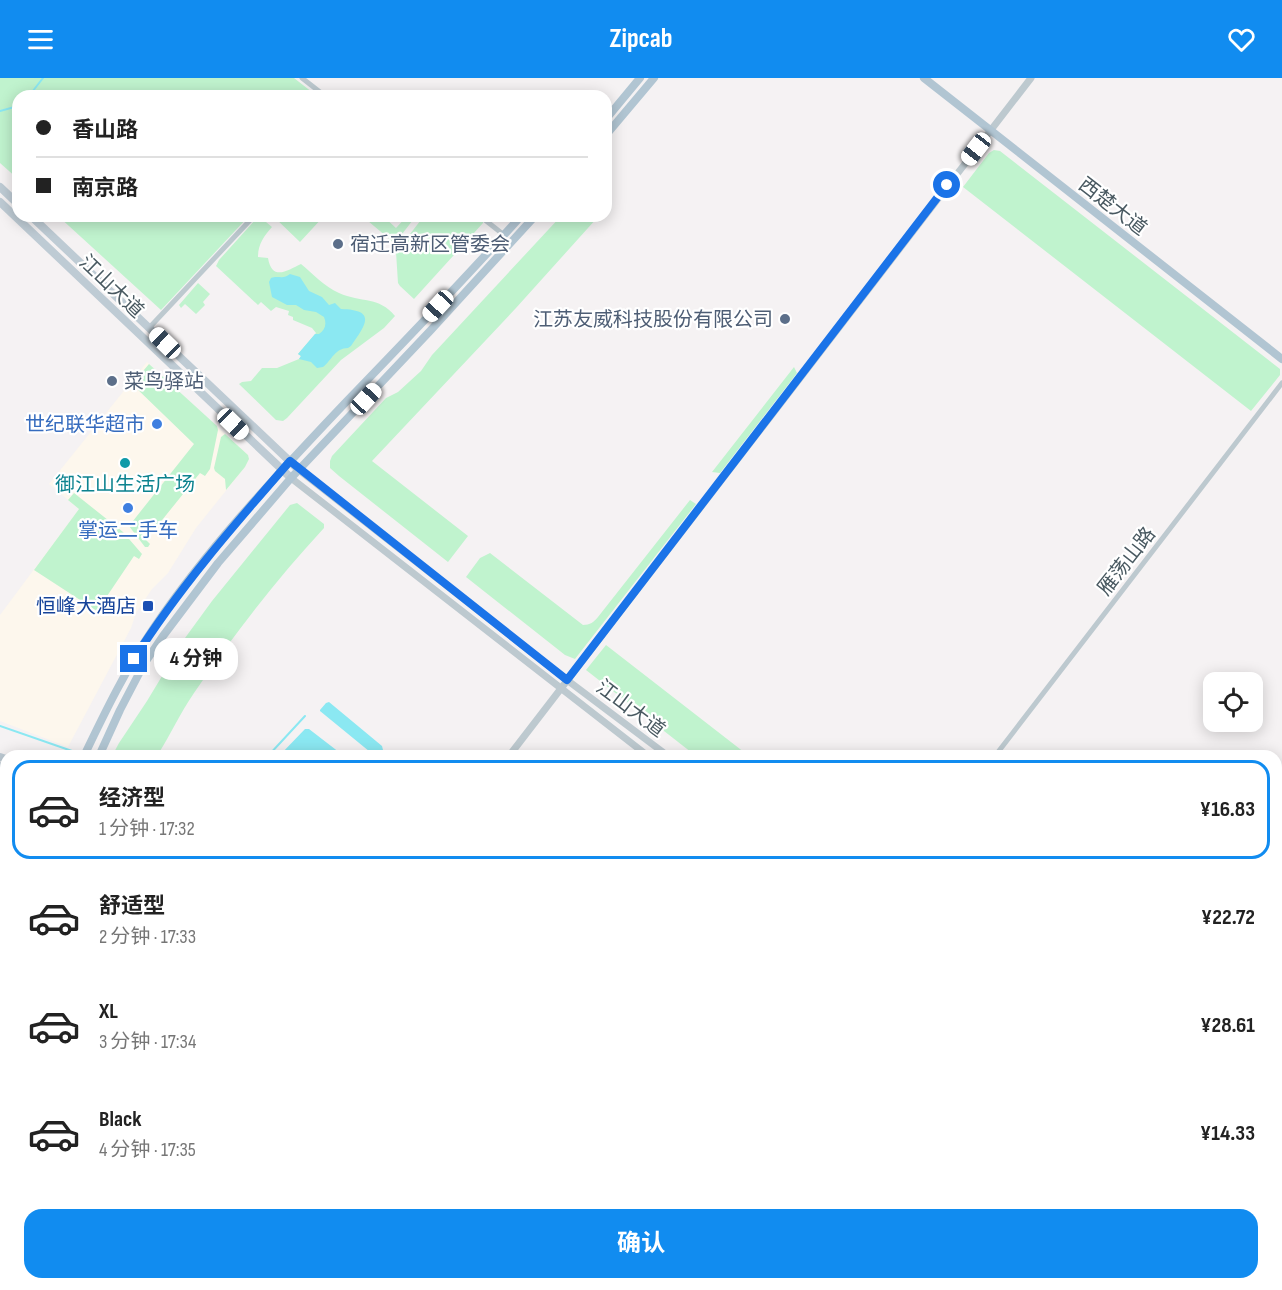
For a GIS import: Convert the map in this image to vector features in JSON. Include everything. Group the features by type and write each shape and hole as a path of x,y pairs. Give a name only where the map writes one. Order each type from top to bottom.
{"main road":[{"path":"612,112 640,78"},
{"path":"612,128 654,78"},
{"name":"西楚大道","path":"924,78 1282,358"},
{"path":"0,187 12,198"},
{"name":"江山大道","path":"0,202 12,213"},
{"name":"江山大道","path":"21,222 291,478"},
{"name":"江山大道","path":"37,222 299,470"},
{"path":"87,750 108,704 134,659 208,555 290,461 516,222"},
{"path":"102,750 144,664 218,563 291,478 530,222"}],"street":[{"path":"302,78 317,90"},
{"path":"514,750 1031,78"},
{"path":"149,328 248,222"},
{"path":"488,222 504,235"},
{"name":"雁荡山路","path":"999,750 1282,383"},
{"name":"江山大道","path":"299,470 660,750"},
{"name":"江山大道","path":"291,478 640,750"}],"shaded area":[{"path":"147,362 248,455 249,459 196,528 168,573 152,589 136,613 131,628 68,747 0,721 0,615 79,509 49,484"}],"green space":[{"path":"0,78 294,78 309,90 12,90 12,174 0,163"},
{"path":"994,150 1000,151 1280,369 1280,375 1251,411 963,187 989,153"},
{"path":"65,222 243,222 161,310"},
{"path":"253,222 266,222 272,227 262,240 258,257 268,258 273,270 286,271 301,264 334,290 347,296 383,305 395,316 384,328 341,360 287,418 283,421 276,420 239,384 251,381 262,368 277,368 299,359 301,356 298,354 316,333 312,328 293,320 293,317 288,315 289,311 276,307 271,311 261,302 258,305 216,266"},
{"path":"279,222 318,222 300,242"},
{"path":"369,222 390,222 396,228 402,222 411,222 393,242"},
{"path":"419,222 483,222 414,299 398,283 396,252"},
{"path":"555,222 593,222 372,461 468,536 448,562 330,468 332,456 386,398 398,392 421,371 432,355"},
{"path":"198,283 210,294 203,302 205,305 196,314 185,304 181,308 179,305"},
{"path":"149,364 217,426 218,430 210,469 205,476 200,473 146,540 150,544 145,547 129,526 194,444 133,385"},
{"path":"794,367 797,373 720,473 712,472"},
{"path":"225,434 248,455 249,459 226,490 225,479 214,468 221,437"},
{"path":"74,493 123,532 142,554 139,559 134,556 97,611 34,570 79,509 68,500"},
{"path":"690,500 696,504 575,659 565,655 466,577 480,558 490,553 583,625 590,624 598,617"},
{"path":"297,503 324,524 324,528 272,587 224,650 189,701 160,750 115,750 185,638 290,505"},
{"path":"606,645 741,750 688,750 586,670"}],"water":[{"path":"290,274 300,277 309,291 322,297 329,305 335,303 341,309 360,312 364,316 361,332 351,346 337,352 323,367 317,368 311,362 299,359 301,356 298,354 315,334 323,331 324,317 296,305 287,305 272,297 269,282 271,278 285,277"},
{"path":"329,702 382,746 383,750 368,750 320,711"},
{"path":"305,729 309,729 336,750 285,750"}],"waterway":[{"path":"34,90 43,78"},
{"path":"0,111 12,108"},
{"path":"274,750 305,716"},
{"path":"0,726 69,750"}],"place":[{"name":"宿迁高新区管委会","path":"338,244"},
{"name":"江苏友威科技股份有限公司","path":"785,319"},
{"name":"菜鸟驿站","path":"112,381"},
{"name":"世纪联华超市","path":"157,424"},
{"name":"御江山生活广场","path":"125,463"},
{"name":"掌运二手车","path":"128,508"},
{"name":"恒峰大酒店","path":"148,606"}],"route":[{"path":"134,659 208,555 290,461 567,680 947,185"}]}
